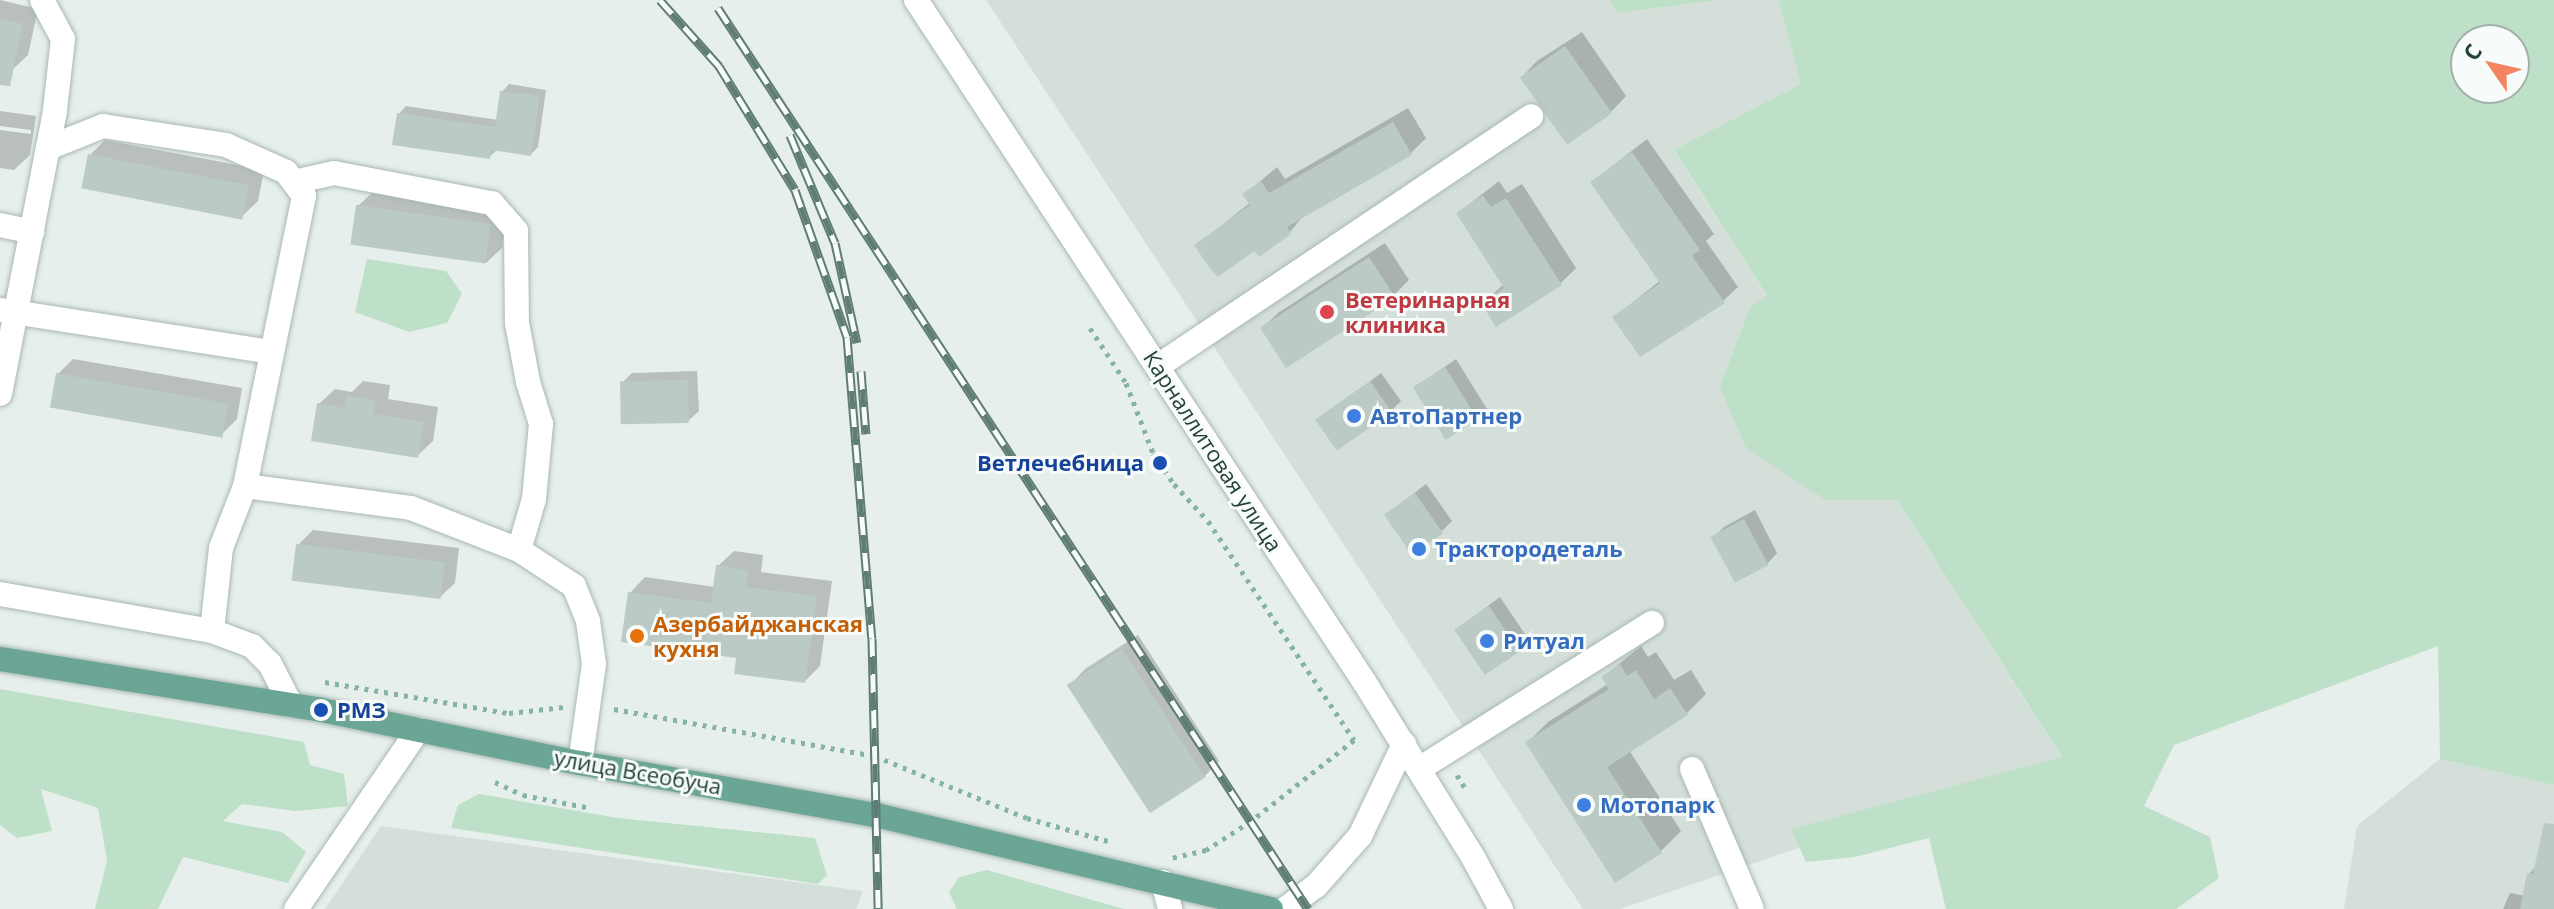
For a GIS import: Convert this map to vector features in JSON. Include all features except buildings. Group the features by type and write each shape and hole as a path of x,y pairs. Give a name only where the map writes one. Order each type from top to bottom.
{"main road":[{"name":"улица Всеобуча","path":"0,659 291,705 580,763 876,815 1271,909"}],"street":[{"path":"0,394 8,311 32,232 48,148 63,39 42,0"},
{"name":"Карналлитовая улица","path":"916,0 1404,744 1501,909"},
{"path":"1158,366 1531,116"},
{"path":"48,148 103,126 226,145 286,172 304,196 245,486 221,548 212,631"},
{"path":"294,182 334,173 492,203 516,231 517,323 528,382 541,424 534,499 519,550"},
{"path":"0,225 32,232"},
{"path":"8,311 271,352"},
{"path":"245,486 411,508 519,550 574,586 588,621 594,664 580,763"},
{"path":"0,594 212,631 252,646 270,664 291,705"},
{"path":"1419,769 1652,623"},
{"path":"296,909 418,730"},
{"path":"1285,909 1316,886 1360,836 1404,744"},
{"path":"1692,769 1752,909"},
{"path":"1163,882 1170,909"}],"path":[{"path":"1090,328 1126,383 1153,453 1174,484 1208,521 1354,740 1251,821 1206,850 1170,858"},
{"path":"313,680 509,713 588,704 875,756 1027,818 1113,842"},
{"path":"495,782 523,795 591,808"}],"shaded area":[{"path":"986,0 1610,0 1618,13 1718,0 1778,0 1801,84 1674,151 2062,758 1620,909 1583,909"},
{"path":"2440,759 2554,785 2554,909 2344,909 2357,826"},
{"path":"381,826 863,891 856,909 325,909"}],"green space":[{"path":"1610,0 1718,0 1618,13"},
{"path":"1778,0 2554,0 2554,785 2440,759 2438,646 2174,745 2144,806 2210,837 2219,878 2176,909 1946,909 1929,838 1855,857 1806,862 1791,829 2062,757 1897,500 1826,500 1746,448 1720,387 1750,307 1767,296 1674,150 1801,84"},
{"path":"367,259 446,271 462,294 447,323 409,332 355,312"},
{"path":"0,689 304,742 310,765 344,774 348,806 296,811 242,804 223,821 282,832 306,852 288,883 183,857 158,909 95,909 107,861 98,808 41,789 52,831 17,838 0,825"},
{"path":"479,794 618,818 815,838 827,875 818,884 451,828 458,805"},
{"path":"987,870 1124,909 957,909 949,892 959,877"}],"railway":[{"path":"660,0 719,66 795,190 847,337 872,638 878,909"},
{"path":"718,8 1308,909"},
{"path":"790,135 835,243 857,343"},
{"path":"861,371 866,434"}],"place":[{"name":"Ветеринарная клиника","path":"1327,312"},
{"name":"АвтоПартнер","path":"1354,416"},
{"name":"Ветлечебница","path":"1160,463"},
{"name":"Трактородеталь","path":"1419,549"},
{"name":"Азербайджанская кухня","path":"637,636"},
{"name":"Ритуал","path":"1487,641"},
{"name":"РМЗ","path":"321,710"},
{"name":"Мотопарк","path":"1584,805"}]}
